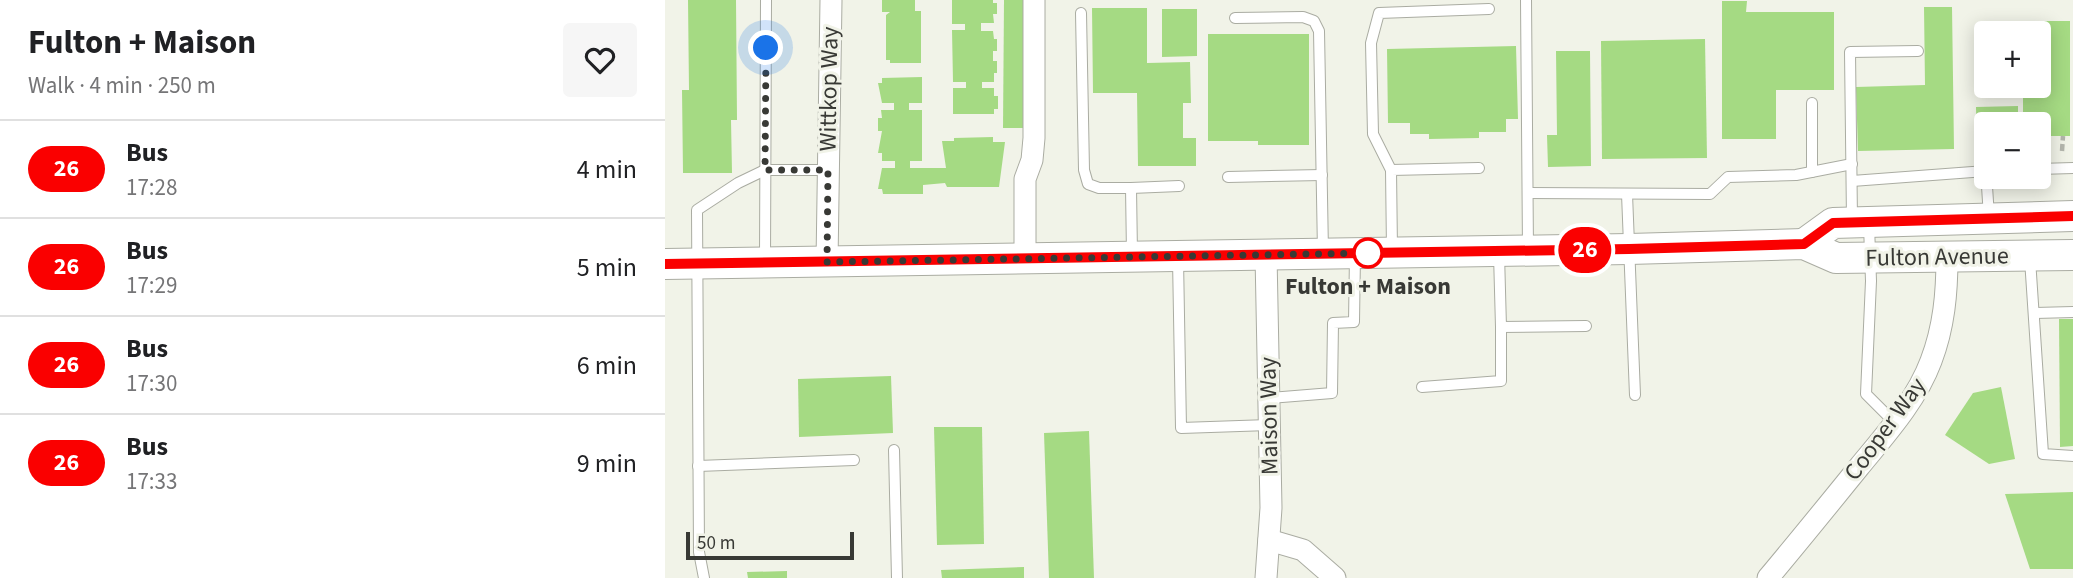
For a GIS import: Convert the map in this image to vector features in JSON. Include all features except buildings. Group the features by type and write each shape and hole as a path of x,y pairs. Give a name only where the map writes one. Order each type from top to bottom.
{"main road":[{"name":"Fulton Avenue","path":"1804,244 1833,223 2073,216"},
{"name":"Fulton Avenue","path":"665,264 1804,244 1836,258 2073,255"}],"street":[{"name":"Wittkop Way","path":"827,262 831,0"},
{"path":"1025,258 1025,179 1034,150 1034,0"},
{"name":"Maison Way","path":"1266,255 1269,398 1269,540 1266,578"},
{"name":"Cooper Way","path":"1768,578 1895,423 1930,364 1941,332 1947,296 1947,257"},
{"path":"1269,540 1303,550 1335,578"}],"lane":[{"path":"765,262 766,0"},
{"path":"1422,387 1501,382 1501,327 1514,251 1528,193 1526,0"},
{"path":"1392,253 1391,170 1373,134 1371,43 1378,13 1489,9"},
{"path":"1081,13 1084,170 1088,184 1099,188 1178,186"},
{"path":"1235,18 1303,17 1314,21 1319,31 1323,254"},
{"path":"1895,423 1866,394 1871,281 1853,180 1850,52 1917,51"},
{"path":"1812,103 1812,172"},
{"path":"1528,193 1710,194 1728,177 1812,172 1852,164"},
{"path":"1391,170 1479,168"},
{"path":"2051,169 2073,168"},
{"path":"703,578 699,552 697,210 738,183 765,170 828,170"},
{"path":"1853,180 1974,172"},
{"path":"1228,177 1322,175"},
{"path":"1131,188 1132,257"},
{"path":"1987,189 1989,217"},
{"path":"1627,194 1635,395"},
{"path":"1269,398 1332,393 1333,323 1354,321 1355,253"},
{"path":"1178,256 1181,428 1269,425"},
{"path":"2029,256 2043,454 2073,456"},
{"path":"2035,313 2073,312"},
{"path":"1501,327 1586,326"},
{"path":"894,450 897,578"},
{"path":"698,466 853,460"}],"path":[{"path":"2062,151 2063,136"}],"bus line":[{"name":"26","path":"665,264 1804,244 1833,223 2073,216"}],"place":[{"name":"Fulton + Maison","path":"1368,253"}],"route":[{"path":"766,48 765,170 828,170 827,262 1374,253 1368,253"}]}
